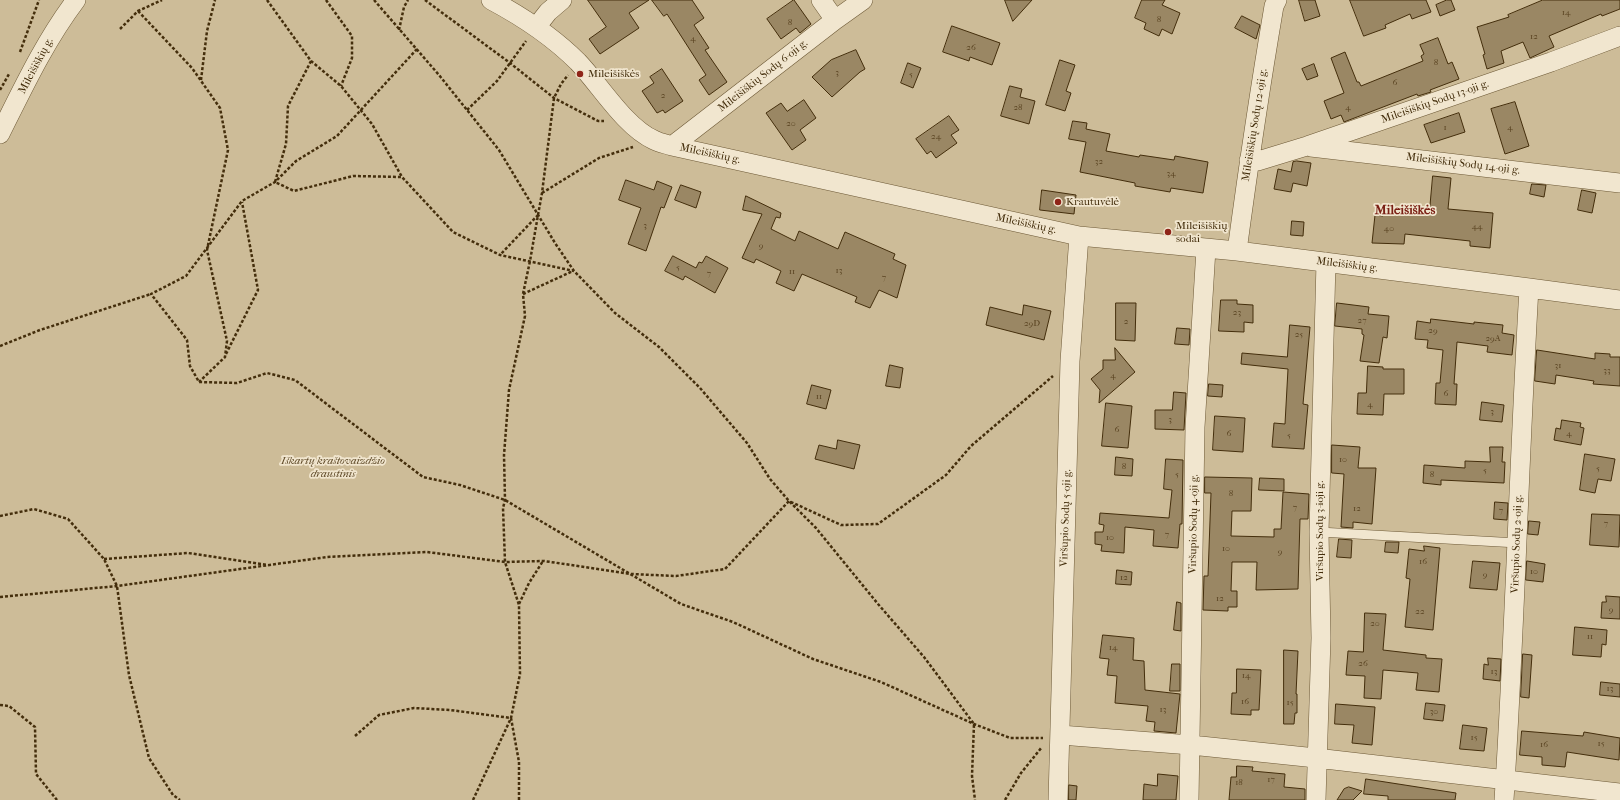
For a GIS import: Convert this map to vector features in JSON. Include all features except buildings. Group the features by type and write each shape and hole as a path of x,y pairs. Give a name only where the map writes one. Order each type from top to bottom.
{"street":[{"name":"Mileišiškių g.","path":"0,134 43,49 62,18 76,0"},
{"name":"Mileišiškių g.","path":"491,0 537,26 578,62 628,120 642,133 663,143 1079,236 1237,251 1620,300"},
{"path":"537,26 548,12 562,0"},
{"path":"821,0 835,20"},
{"name":"Mileišiškių Sodų 6-oji g.","path":"663,143 863,0"},
{"name":"Mileišiškių Sodų 12-oji g.","path":"1237,251 1249,160 1274,6 1277,0"},
{"name":"Mileišiškių Sodų 13-oji g.","path":"1249,160 1258,161 1307,146 1551,62 1620,36"},
{"name":"Mileišiškių Sodų 14-oji g.","path":"1307,146 1620,183"},
{"name":"Viršupio Sodų 5-oji g.","path":"1058,800 1056,736 1070,361 1079,236"},
{"name":"Viršupio Sodų 4-oji g.","path":"1189,800 1195,427 1206,249"},
{"name":"Viršupio Sodų 3-ioji g.","path":"1316,800 1316,758 1321,638 1320,532 1326,262"},
{"name":"Viršupio Sodų 2-oji g.","path":"1504,800 1518,543 1521,433 1529,288"},
{"path":"1056,736 1191,745 1620,793"}],"lane":[{"path":"1320,532 1518,543"}],"path":[{"path":"18,57 39,0"},
{"path":"120,29 138,12 162,0"},
{"path":"201,80 207,31 215,0"},
{"path":"267,0 311,61 341,86 372,124 402,178 453,232 500,255 574,271"},
{"path":"326,0 352,36 352,58 341,86"},
{"path":"374,0 499,150 574,271 615,313 659,347 700,388 747,443 770,479 789,501 816,528 878,604 924,657 974,724 972,776 975,800"},
{"path":"399,30 404,7 408,0"},
{"path":"425,0 510,63 554,98 598,121 628,120"},
{"path":"138,12 192,68 220,108 228,150 207,250 228,341 224,357"},
{"path":"467,110 497,81 537,26"},
{"path":"0,346 40,330 151,294 186,276 207,250 242,201 275,182 296,161 337,136 361,112 417,50"},
{"path":"275,182 286,144 288,106 311,61"},
{"path":"473,800 511,718 520,674 519,605 505,562 503,508 505,500 504,455 509,390 525,316 523,294 542,193 554,98 561,84 578,62"},
{"path":"0,90 11,71"},
{"path":"542,193 599,158 663,143"},
{"path":"275,182 294,191 353,176 402,178"},
{"path":"199,382 224,357 258,290 242,201"},
{"path":"500,255 538,215"},
{"path":"523,294 574,271"},
{"path":"151,294 187,340 190,366 199,382"},
{"path":"789,501 841,525 878,524 946,475 971,446 1070,361"},
{"path":"199,382 237,383 267,373 295,380 423,477 460,485 505,500 681,604 734,622 813,659 882,682 974,724 1010,738 1056,736"},
{"path":"0,597 116,586 327,557 427,552 505,562 544,561 631,574 676,576 725,569 789,501"},
{"path":"0,516 34,509 68,519 104,559 116,586 129,675 149,758 173,795 180,800"},
{"path":"104,559 188,553 272,565"},
{"path":"519,605 529,583 544,561"},
{"path":"0,705 9,706 36,727 36,774 57,800"},
{"path":"355,736 379,715 414,708 450,710 511,718"},
{"path":"511,718 520,762 519,800"},
{"path":"1005,800 1021,773 1038,751 1056,736"}],"green space":[{"name":"Iškartų kraštovaizdžio draustinis","path":"0,0 1620,0 1620,800 0,800"}],"place":[{"name":"Mileišiškės","path":"580,74"},
{"name":"Krautuvėlė","path":"1058,202"},
{"name":"Mileišiškių sodai","path":"1168,232"}],"district":[{"name":"Mileišiškės","path":"1405,211"}]}
